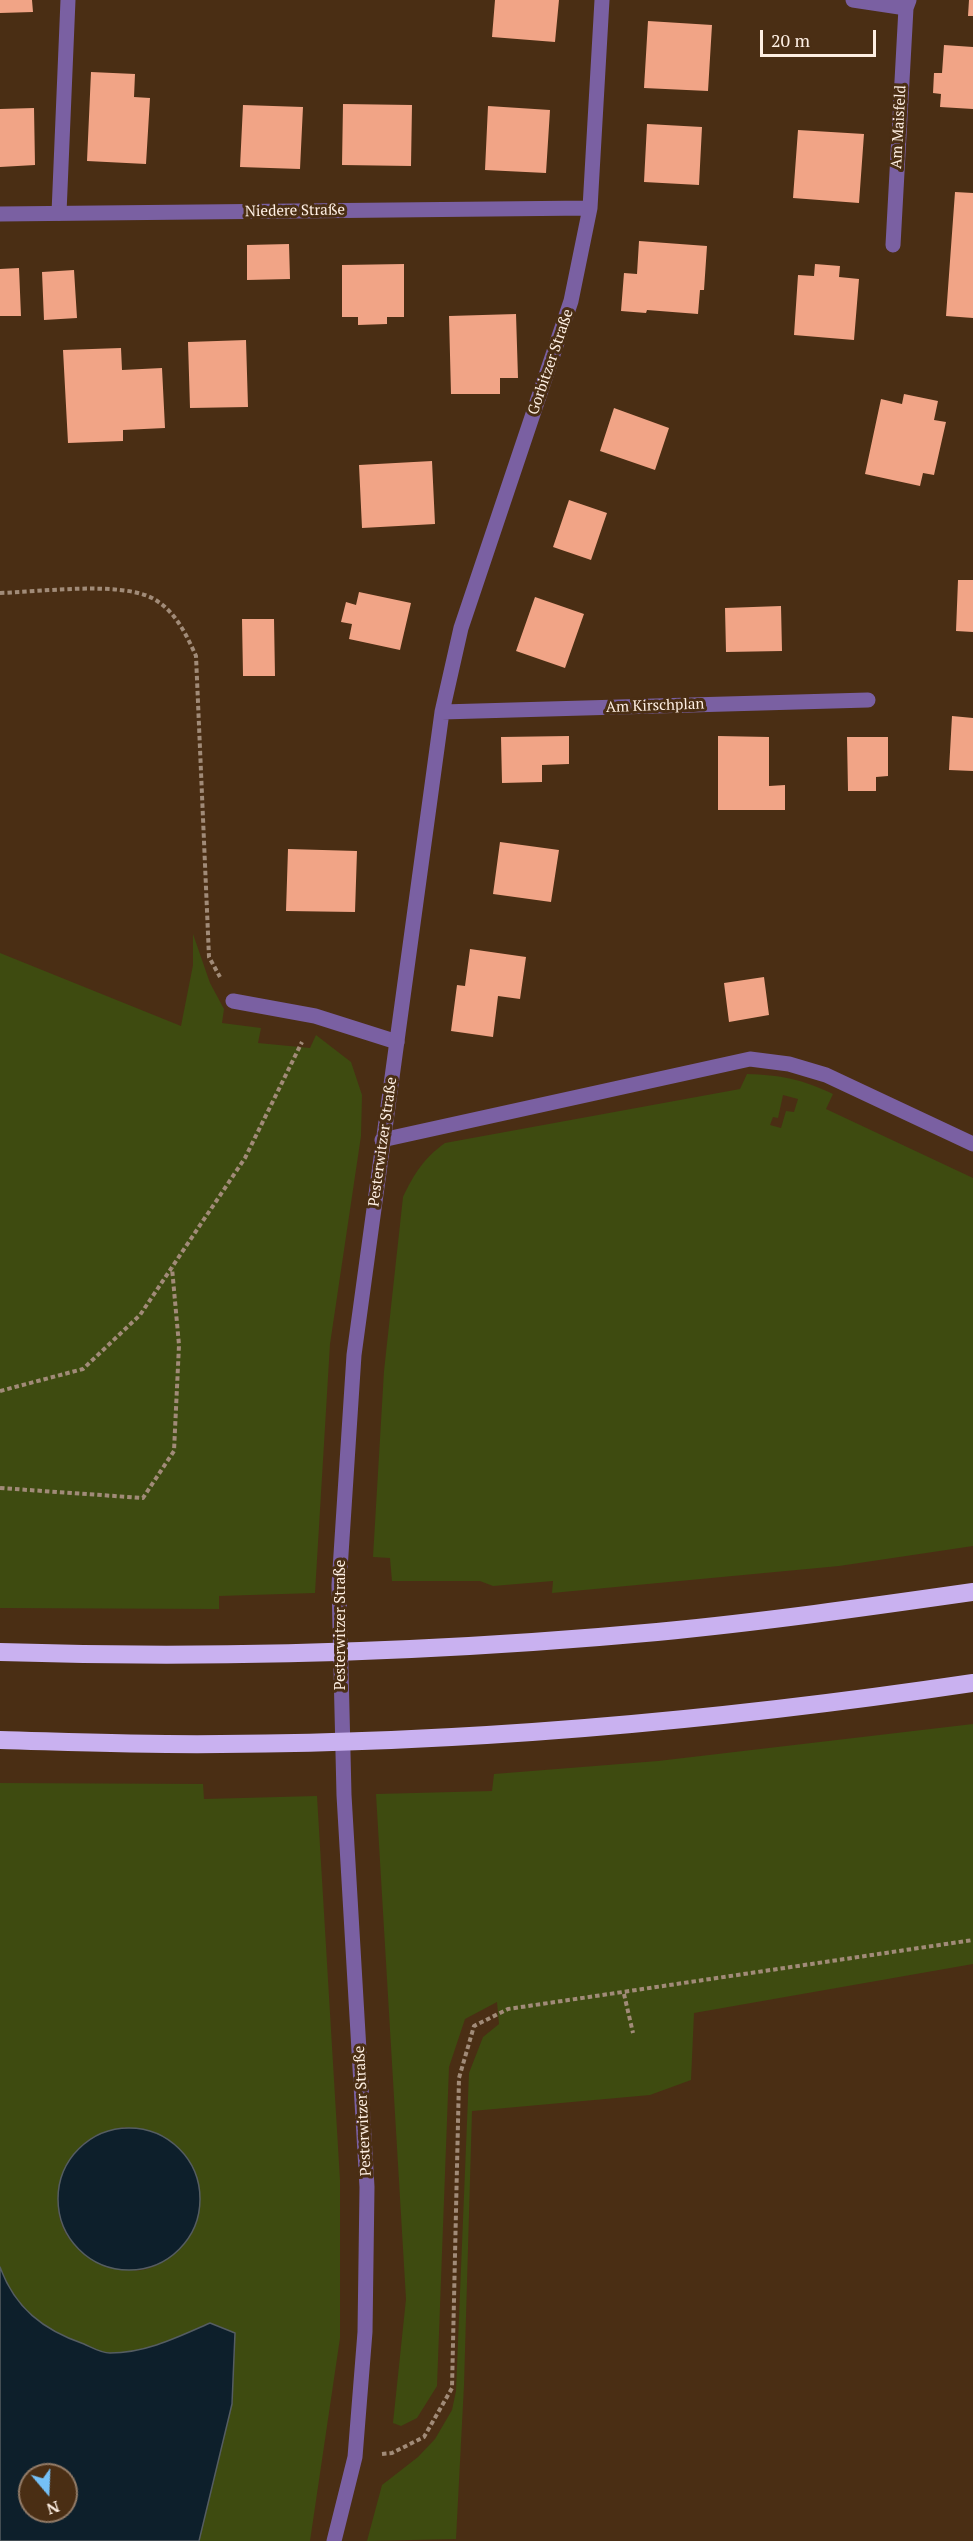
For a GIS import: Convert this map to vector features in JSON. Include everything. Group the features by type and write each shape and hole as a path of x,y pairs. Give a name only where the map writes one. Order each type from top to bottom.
{"highway":[{"path":"0,1652 220,1655 480,1644 658,1632 973,1592"},
{"path":"0,1740 222,1744 483,1736 666,1720 973,1683"}],"street":[{"path":"59,213 68,0"},
{"name":"Gorbitzer Straße","path":"442,712 461,628 571,300 590,208 602,0"},
{"name":"Am Maisfeld","path":"853,0 907,4 893,245"},
{"name":"Niedere Straße","path":"0,214 590,208"},
{"name":"Am Kirschplan","path":"442,712 868,700"},
{"name":"Pesterwitzer Straße","path":"334,2541 355,2457 365,2332 367,2187 344,1795 339,1585 354,1355 442,712"},
{"path":"233,1001 315,1016 397,1042"},
{"path":"382,1140 750,1059 789,1064 826,1075 973,1144"}],"path":[{"path":"0,593 112,589 152,598 182,625 196,656 209,957 233,1001"},
{"path":"0,1391 83,1369 140,1315 244,1158 315,1016"},
{"path":"0,1488 143,1498 174,1451 179,1346 172,1266"},
{"path":"355,2457 392,2453 424,2437 452,2388 459,2078 474,2026 508,2009 624,1994 973,1940"},
{"path":"624,1994 633,2032"}],"green space":[{"path":"193,934 210,983 224,1009 222,1023 261,1028 258,1043 310,1048 316,1035 351,1062 362,1095 361,1136 330,1344 315,1593 219,1596 219,1609 0,1608 0,953 181,1026 193,965"},
{"path":"747,1074 770,1075 801,1081 833,1094 826,1109 973,1178 973,1546 839,1566 552,1593 553,1581 493,1586 480,1581 392,1581 390,1558 373,1557 384,1371 403,1197 420,1167 445,1143 740,1089","holes":["783,1095 798,1099 794,1112 786,1111 781,1128 770,1125 773,1117 778,1118"]},
{"path":"973,1724 973,1964 694,2013 691,2080 650,2095 472,2111 464,2385 456,2539 367,2541 382,2485 418,2457 435,2439 452,2410 456,2391 469,2073 483,2037 499,2024 497,2002 465,2019 449,2067 437,2386 417,2418 401,2426 393,2423 406,2299 376,1794 492,1791 494,1774 658,1761"},
{"path":"0,1783 203,1784 204,1799 317,1796 340,2180 340,2338 310,2541 199,2541 232,2404 235,2333 210,2323 149,2347 123,2352 103,2352 56,2332 32,2316 22,2306 6,2282 0,2267","holes":["125,2127 198,2217 189,2238 172,2256 148,2269 132,2270 73,2243 60,2219 58,2206 62,2178 67,2165 83,2144 98,2135"]}],"water":[{"path":"129,2128 156,2133 179,2149 195,2172 200,2199 195,2226 179,2249 156,2265 129,2270 102,2265 79,2249 63,2226 58,2199 63,2172 79,2149 102,2133"},
{"path":"0,2267 6,2282 22,2306 32,2316 56,2332 103,2352 123,2352 149,2347 210,2323 235,2333 232,2404 199,2541 0,2541"}],"building":[{"path":"0,0 32,0 33,12 0,13"},
{"path":"495,0 559,0 555,42 492,37"},
{"path":"969,0 973,0 973,16 968,16"},
{"path":"648,21 712,25 708,91 644,88"},
{"path":"944,45 973,47 973,109 940,107 941,94 933,93 934,73 942,73"},
{"path":"91,72 135,74 134,97 150,98 146,164 87,161"},
{"path":"343,104 412,105 411,166 342,165"},
{"path":"243,105 303,107 300,169 240,167"},
{"path":"488,106 550,110 546,173 485,170"},
{"path":"34,108 35,165 0,167 0,109"},
{"path":"647,124 702,127 699,185 644,182"},
{"path":"798,130 864,134 859,203 793,198"},
{"path":"955,192 973,193 973,318 946,316"},
{"path":"639,241 707,246 704,290 700,290 698,314 647,310 646,313 621,311 624,273 637,274"},
{"path":"289,244 290,279 247,280 247,245"},
{"path":"404,264 404,317 387,317 387,324 358,325 358,317 342,317 342,265"},
{"path":"815,264 840,266 839,277 859,279 854,340 794,335 798,275 814,276"},
{"path":"19,268 21,316 0,316 0,269"},
{"path":"74,270 77,318 44,320 42,272"},
{"path":"516,314 518,378 500,378 500,394 451,394 449,316"},
{"path":"246,340 248,407 190,408 188,342"},
{"path":"121,348 122,370 162,368 165,428 123,430 123,441 68,443 63,350"},
{"path":"904,394 938,401 934,420 946,422 934,475 923,473 920,486 865,474 881,399 902,404"},
{"path":"614,408 669,428 655,470 600,451"},
{"path":"432,461 435,524 362,528 359,465"},
{"path":"569,500 607,513 591,560 553,547"},
{"path":"958,580 973,580 973,632 956,631"},
{"path":"359,592 411,603 400,650 349,639 352,624 341,622 346,602 356,605"},
{"path":"535,597 584,614 565,668 516,651"},
{"path":"781,606 782,651 726,652 725,608"},
{"path":"242,619 274,619 275,676 243,676"},
{"path":"952,716 973,718 973,771 949,770"},
{"path":"569,736 569,764 542,765 542,782 502,783 501,737"},
{"path":"718,736 769,737 769,786 785,785 785,810 718,810"},
{"path":"847,737 888,737 888,776 876,777 876,791 848,791"},
{"path":"500,842 559,850 551,902 493,894"},
{"path":"288,849 357,851 355,912 286,911"},
{"path":"470,949 526,957 520,999 498,996 493,1037 451,1031 457,985 465,986"},
{"path":"764,977 769,1015 729,1022 724,983"}]}
